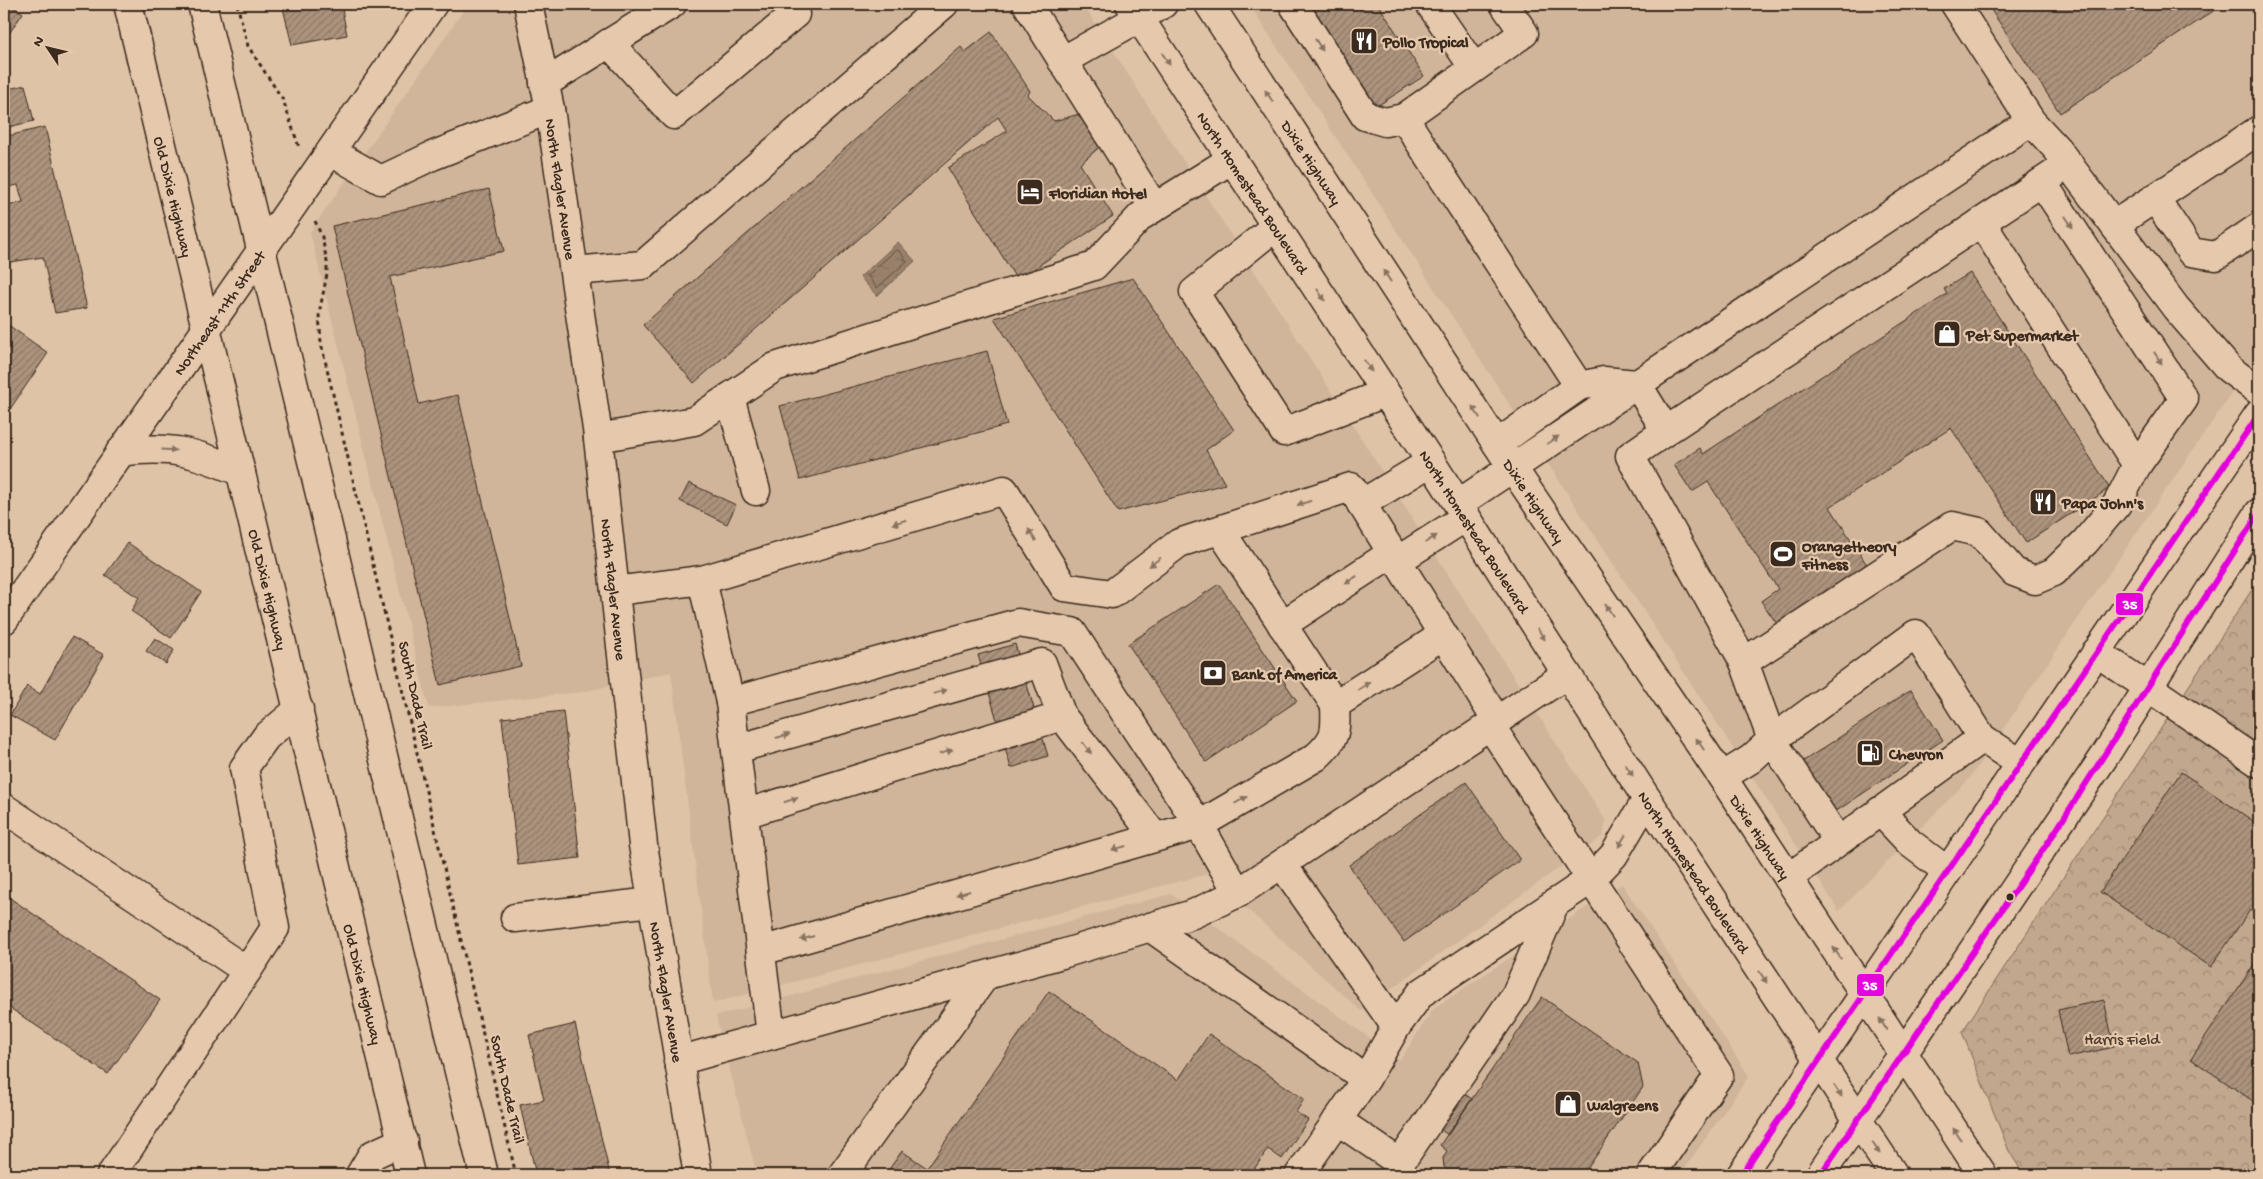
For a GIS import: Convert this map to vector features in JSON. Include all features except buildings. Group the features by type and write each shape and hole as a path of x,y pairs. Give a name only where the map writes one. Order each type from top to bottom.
{"main road":[{"name":"Old Dixie Highway","path":"128,4 410,1175"},
{"path":"202,4 484,1175"},
{"name":"Northeast 11th Street","path":"4,620 433,4"},
{"name":"North Flagler Avenue","path":"528,4 547,96 574,271 598,438 643,845 698,1175"},
{"path":"331,152 381,180 432,156 547,96 609,43 672,4"},
{"path":"609,43 674,115 796,14 787,4"},
{"path":"574,271 643,265 944,4"},
{"path":"1027,4 1154,207"},
{"path":"1062,61 1135,11 1163,4"},
{"name":"Dixie Highway","path":"1209,4 1512,467 1722,777 1983,1175"},
{"path":"1293,4 1365,116 1385,122 1404,118 1524,33 1504,4"},
{"path":"1430,4 1474,68"},
{"path":"1955,4 2031,121 2058,149 2176,308 2229,369 2259,391"},
{"name":"North Homestead Boulevard","path":"1135,11 1431,462 1647,799 1894,1175"},
{"path":"1404,118 1579,386"},
{"path":"1282,626 1394,557 1462,510 1512,467 2031,121"},
{"path":"2114,224 2259,130"},
{"path":"598,438 694,421 775,367 1094,266 1141,216 1232,159"},
{"path":"1838,841 1772,740 1744,662 1630,456 1666,430 2069,164"},
{"path":"1744,662 1952,526 1979,532 2014,572 2034,580 2054,572 2085,542 2118,504 2137,464 2184,399 2042,182"},
{"path":"2155,198 2191,252 2216,256 2259,227"},
{"path":"1981,222 2137,464"},
{"path":"1276,226 1194,292 1284,432 1385,393"},
{"path":"1497,444 1579,386 1604,381 1637,384"},
{"path":"1637,384 1666,430"},
{"path":"730,397 756,490"},
{"path":"1741,1175 2259,414"},
{"path":"120,452 140,449 187,451 241,472"},
{"path":"615,591 702,580 1004,490 1064,587 1112,594 1179,544 1220,530 1356,496 1431,462"},
{"path":"1356,496 1443,635 1494,723 1590,880 1719,1075 1651,1175"},
{"path":"1820,1175 2055,832 2259,513"},
{"path":"761,951 1199,825 1316,757 1327,747 1336,730 1335,705 1220,530"},
{"path":"702,580 730,702 770,1035"},
{"path":"730,702 1018,623 1072,632 1199,825 1238,893"},
{"path":"1722,777 1750,759 1772,740 1916,634 1982,738 2020,763"},
{"path":"1335,705 1443,635"},
{"path":"2096,652 2259,763"},
{"path":"736,749 1042,663 1062,716 1155,837"},
{"path":"678,1061 985,976 1193,914 1238,893 1567,674"},
{"path":"111,1175 275,928 244,768 266,738 299,708"},
{"path":"744,814 1062,716"},
{"path":"1788,878 1982,738"},
{"path":"1299,1175 1366,1079 1396,1027 1421,992 1590,880 1614,855 1647,799"},
{"path":"4,808 247,971"},
{"path":"1880,811 1910,843 1947,871"},
{"path":"1282,864 1396,1027"},
{"path":"515,918 652,902"},
{"path":"1337,1120 1409,1169 1516,994 1555,903"},
{"path":"1150,927 1366,1079"},
{"path":"842,1175 985,976"},
{"path":"360,1175 372,1155 403,1141"}],"path":[{"path":"237,4 248,46 283,100 298,142"},
{"name":"South Dade Trail","path":"315,220 322,237 327,262 327,274 319,314 322,343 516,1175"}],"shaded area":[{"path":"468,4 1083,4 1606,821 1603,836 1361,1011 1208,874 713,1003 671,672 582,692 429,708 310,232"},
{"path":"1249,4 2259,4 2259,353 1969,779 1839,911"},
{"path":"1622,884 1749,1076 1680,1175 757,1175 716,1016 1171,894 1400,1060 1434,1008"}],"green space":[{"name":"Harris Field","path":"2259,579 2259,1175 2024,1175 2009,1151 1962,1032"}],"water":[{"path":"898,242 915,261 877,296 860,277"}],"transit line":[{"name":"35","path":"1741,1175 2259,414"},
{"name":"35","path":"1820,1175 2055,832 2259,513"}],"place":[{"name":"Pollo Tropical","path":"1364,41"},
{"name":"Floridian Hotel","path":"1030,192"},
{"name":"Pet Supermarket","path":"1947,334"},
{"name":"Papa John's","path":"2043,502"},
{"name":"Orangetheory Fitness","path":"1783,554"},
{"name":"Bank of America","path":"1213,673"},
{"name":"Chevron","path":"1870,753"},
{"name":"Walgreens","path":"1568,1104"}]}
